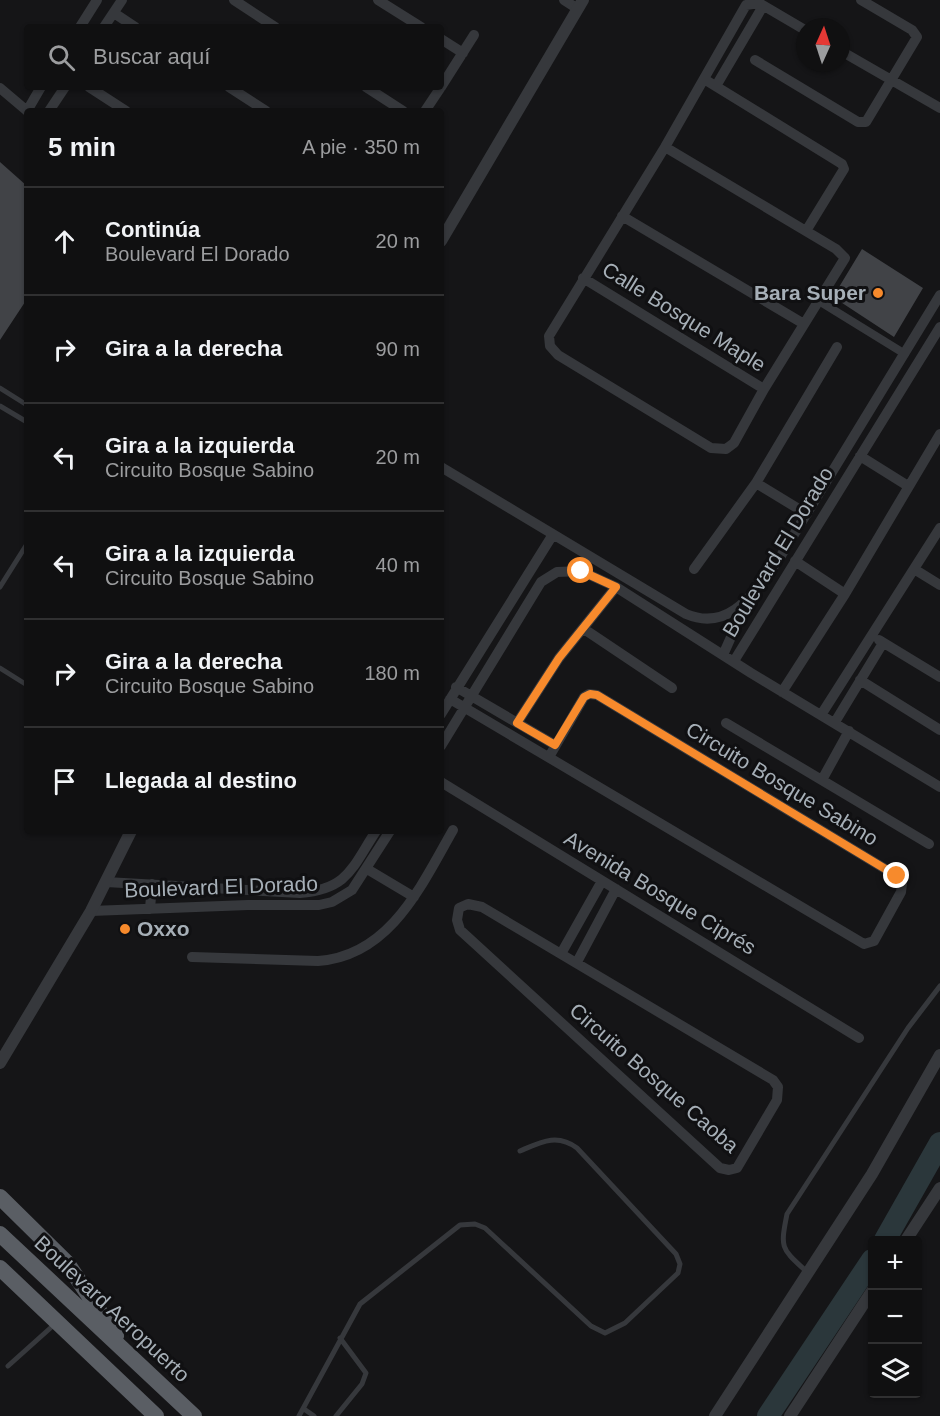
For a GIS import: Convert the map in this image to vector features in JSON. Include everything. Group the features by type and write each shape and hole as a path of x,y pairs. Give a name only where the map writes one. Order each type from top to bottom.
{"highway":[{"path":"0,1197 67,1263 128,1354"},
{"name":"Boulevard Aeropuerto","path":"0,1234 194,1416"},
{"path":"0,1268 156,1416"}],"street":[{"path":"106,24 122,0"},
{"path":"234,0 270,24"},
{"path":"378,0 416,24"},
{"path":"444,236 580,5 564,0"},
{"path":"755,60 862,123 869,120 917,40 916,34 861,0"},
{"path":"82,24 93,2"},
{"path":"665,147 807,231 842,253 845,258 764,389 734,443 726,449 716,449 568,361 553,350 549,336 665,147 746,5 755,2 796,25"},
{"path":"716,86 764,6"},
{"path":"114,13 130,24"},
{"path":"444,82 474,35"},
{"path":"444,41 463,53"},
{"path":"850,56 940,108"},
{"path":"704,79 842,164 844,169 807,231"},
{"path":"0,88 24,109"},
{"path":"28,108 39,90"},
{"path":"51,108 62,90"},
{"path":"94,90 121,108"},
{"path":"234,90 261,108"},
{"path":"371,90 398,108"},
{"path":"427,108 439,90"},
{"path":"622,216 804,324"},
{"name":"Calle Bosque Maple","path":"583,278 764,389"},
{"name":"Boulevard El Dorado","path":"444,469 552,536 698,619 709,620 728,614 750,596 779,559 940,295"},
{"path":"819,301 904,354"},
{"name":"Boulevard El Dorado","path":"444,741 546,577 557,572 581,571 616,587 734,662 940,327"},
{"path":"694,569 756,483 837,347"},
{"path":"782,692 845,594 940,434"},
{"path":"860,456 908,486"},
{"path":"756,483 807,513"},
{"path":"821,715 940,528"},
{"path":"444,709 552,536"},
{"path":"795,561 845,594"},
{"path":"914,569 940,585"},
{"path":"517,723 559,658 616,587"},
{"path":"723,655 750,596"},
{"path":"584,629 672,688"},
{"path":"871,634 883,644 940,677"},
{"path":"835,722 883,644"},
{"path":"734,662 940,787"},
{"path":"860,680 940,730"},
{"path":"456,687 555,745"},
{"name":"Circuito Bosque Sabino","path":"450,699 864,944 874,941 901,892 902,884 897,876 597,695 590,694 584,697 549,757"},
{"path":"726,723 823,778 929,844"},
{"path":"823,778 849,731"},
{"name":"Avenida Bosque Ciprés","path":"444,784 859,1038"},
{"path":"192,957 318,961 348,956 387,932 414,897 453,830"},
{"path":"106,882 130,834"},
{"name":"Boulevard El Dorado","path":"0,1063 106,882 232,887 300,893 328,889 349,872 374,834"},
{"name":"Boulevard El Dorado","path":"91,911 319,905 332,902 352,890 388,834"},
{"path":"367,869 414,897"},
{"path":"562,952 602,880"},
{"path":"150,909 152,884"},
{"path":"232,887 232,906"},
{"path":"577,962 616,889"},
{"name":"Circuito Bosque Caoba","path":"471,903 482,907 562,952 773,1080 778,1088 777,1100 737,1168 729,1170 720,1168 460,930 457,920 459,908 471,903"},
{"path":"715,1416 872,1174 940,1055"},
{"path":"909,1236 940,1188"},
{"path":"790,1416 868,1298"}],"lane":[{"path":"0,388 24,403"},
{"path":"0,406 24,420"},
{"path":"0,586 24,549"},
{"path":"0,668 24,683"},
{"path":"807,1272 785,1252 783,1238 788,1214 908,1028 940,986"},
{"path":"299,1416 360,1304 460,1225 468,1224 485,1228 591,1326 605,1333 625,1323 678,1273 680,1264 676,1254 568,1141 552,1139 520,1151"},
{"path":"8,1366 57,1322"},
{"path":"336,1416 362,1384 366,1373 340,1338"},
{"path":"304,1408 314,1416"}],"building":[{"path":"0,162 24,183 24,304 0,340"},
{"name":"Bara Super","path":"862,249 923,288 894,337 833,297"}],"waterway":[{"path":"887,1236 940,1143"},
{"path":"768,1416 868,1266"}],"place":[{"name":"Bara Super","path":"878,293"},
{"name":"Oxxo","path":"125,929"}],"route":[{"path":"581,571 616,587 559,658 517,723 555,745 584,697 590,694 597,695 897,876"}]}
